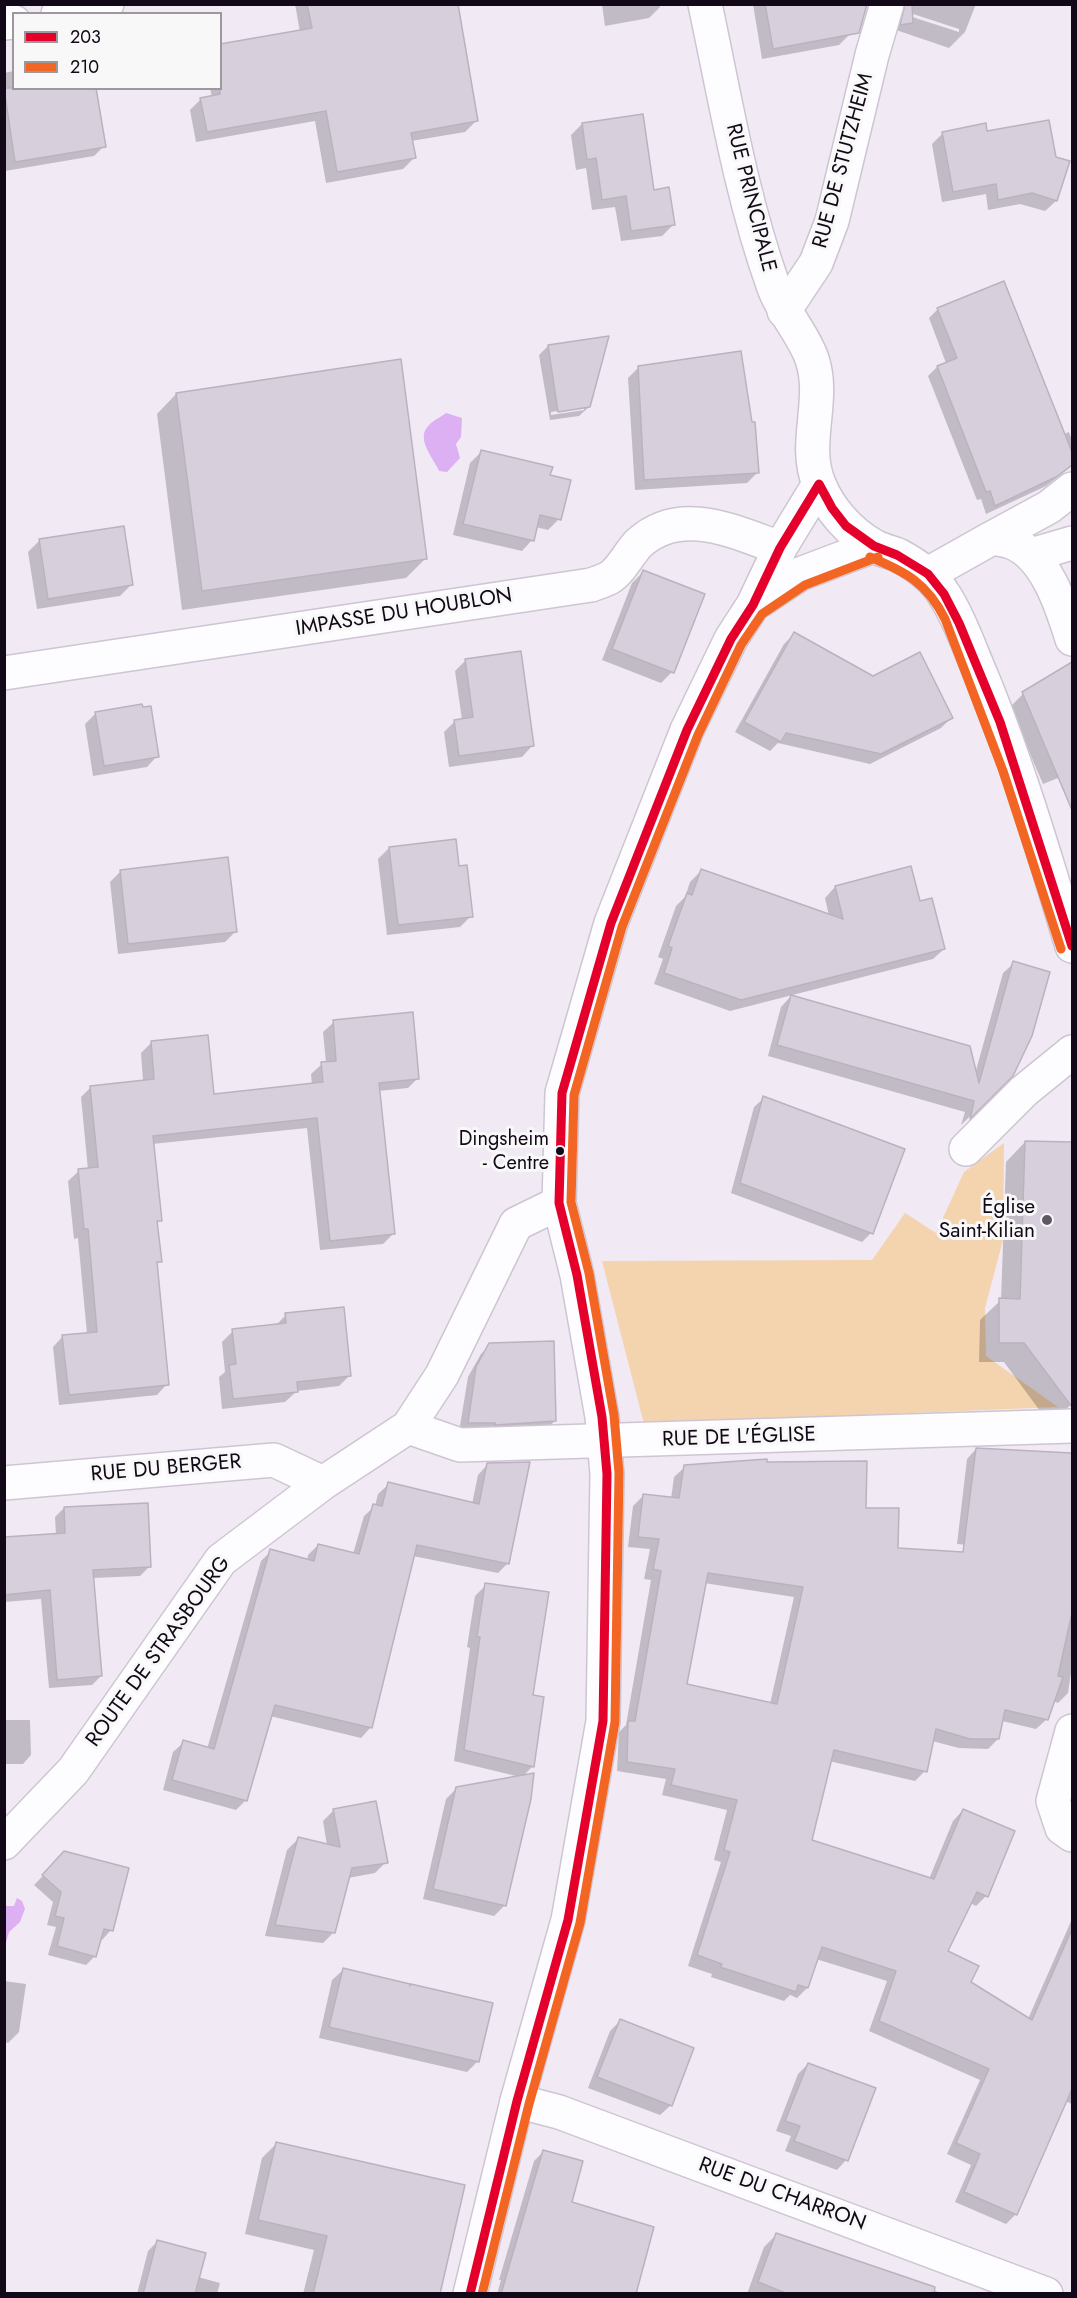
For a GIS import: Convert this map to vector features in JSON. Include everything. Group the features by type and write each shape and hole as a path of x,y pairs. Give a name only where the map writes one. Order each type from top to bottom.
{"street":[{"path":"68,12 107,4"},
{"name":"RUE PRINCIPALE","path":"705,4 756,236 784,311 812,359 817,402 812,433 813,463 819,484 846,526 874,546 897,555 928,574 944,594 959,623 1000,722 1072,946"},
{"name":"RUE DE STUTZHEIM","path":"784,311 816,263 832,221 872,55 887,4"},
{"path":"470,2294 516,2101 568,1920 603,1721 607,1474 602,1417 577,1275 559,1203 562,1093 611,923 687,730 731,639 753,605 780,548 819,484"},
{"path":"928,574 1049,507 1072,489"},
{"name":"IMPASSE DU HOUBLON","path":"4,673 591,585 610,578 640,543 656,532 685,522 712,525 780,548"},
{"path":"992,538 1011,542 1031,555 1064,591 1072,639"},
{"path":"1031,555 1072,543"},
{"path":"753,605 800,574 874,546"},
{"path":"966,1149 1024,1092 1072,1052"},
{"name":"ROUTE DE STRASBOURG","path":"4,1842 73,1771 221,1560 322,1483 408,1427 442,1375 516,1224 559,1203"},
{"name":"RUE DE L'ÉGLISE","path":"408,1427 460,1445 1072,1426"},
{"name":"RUE DU BERGER","path":"4,1483 274,1460 322,1483"},
{"path":"1072,1731 1053,1801 1062,1828 1072,1835"},
{"name":"RUE DU CHARRON","path":"516,2101 559,2112 1046,2294"}],"shaded area":[{"path":"446,413 462,418 461,437 456,444 460,458 447,472 439,471 424,441 426,429"},
{"path":"1004,1143 1003,1240 985,1308 986,1356 1058,1407 644,1424 602,1261 872,1260 905,1213 936,1233 964,1172"},
{"path":"17,1898 22,1901 25,1909 20,1922 9,1932 5,1946 5,1906 14,1906"}],"building":[{"path":"307,4 458,4 478,121 411,133 416,158 337,172 326,111 207,132 200,98 220,94 222,90 222,44 312,28"},
{"path":"765,4 867,4 859,33 773,49"},
{"path":"905,4 912,4 913,23 900,25"},
{"path":"4,88 12,88 12,90 96,90 106,147 15,162"},
{"path":"643,114 654,190 669,187 675,225 631,231 626,196 602,200 596,158 587,160 582,123"},
{"path":"1049,120 1056,157 1070,161 1057,201 1032,193 998,200 996,184 953,192 942,132 986,123 987,131"},
{"path":"1004,281 1072,452 1072,465 1056,477 995,506 990,491 986,492 937,366 957,358 937,308"},
{"path":"609,336 590,407 558,412 548,345"},
{"path":"741,351 752,422 755,422 759,473 644,480 638,366"},
{"path":"401,359 427,559 202,591 176,393"},
{"path":"481,450 553,467 550,475 571,480 561,520 540,515 534,541 463,524"},
{"path":"124,526 133,585 48,599 39,539"},
{"path":"643,570 705,594 674,673 612,649"},
{"path":"794,632 873,676 920,652 953,718 881,754 786,733 781,742 744,722"},
{"path":"521,651 534,746 459,756 454,720 473,717 465,659"},
{"path":"1072,662 1072,810 1022,692"},
{"path":"142,704 143,707 151,706 159,757 104,766 95,712"},
{"path":"456,839 459,866 467,865 473,917 398,925 389,847"},
{"path":"228,857 237,932 128,944 120,870"},
{"path":"911,866 920,901 932,898 945,949 741,1000 664,973 672,948 668,946 687,893 692,895 701,869 843,919 835,886"},
{"path":"1013,961 1050,972 1032,1036 1013,1076 970,1119 974,1101 777,1045 791,995 970,1046 979,1083"},
{"path":"413,1012 419,1079 379,1083 395,1234 330,1241 317,1118 153,1136 162,1221 157,1221 162,1262 157,1262 169,1385 69,1395 62,1335 97,1332 88,1229 84,1229 78,1169 98,1167 90,1086 154,1079 151,1041 208,1035 214,1094 323,1082 321,1062 336,1061 333,1020"},
{"path":"763,1096 905,1149 873,1234 740,1183"},
{"name":"Église Saint-Kilian","path":"1025,1141 1072,1142 1072,1407 1024,1343 999,1343 999,1298 1020,1299"},
{"path":"344,1307 351,1376 297,1382 298,1392 233,1399 229,1365 236,1364 232,1329 286,1323 285,1313"},
{"path":"554,1341 556,1421 495,1425 495,1423 468,1423 476,1367 489,1343"},
{"path":"976,1448 1072,1453 1072,1613 1058,1676 1063,1677 1048,1720 1005,1710 999,1739 970,1739 936,1729 927,1772 834,1750 812,1840 934,1879 963,1809 1015,1831 988,1897 977,1892 948,1951 979,1966 971,1982 1032,2020 1072,1929 1072,2089 1017,2215 964,2192 980,2154 956,2143 989,2069 879,2021 896,1971 822,1947 808,1988 798,1985 796,1992 720,1967 722,1964 697,1955 730,1852 724,1850 737,1800 671,1785 675,1769 627,1762 628,1721 635,1721 661,1571 653,1569 659,1539 638,1537 643,1494 679,1498 684,1465 767,1459 767,1462 867,1461 866,1508 899,1508 898,1548 963,1552","holes":["708,1573 803,1587 777,1704 687,1684"]},
{"path":"530,1462 509,1564 417,1545 372,1728 275,1705 247,1801 172,1780 183,1740 214,1749 270,1549 314,1561 318,1544 359,1554 373,1504 382,1506 388,1482 479,1504 487,1463"},
{"path":"148,1503 151,1567 93,1570 102,1676 57,1680 50,1590 4,1595 4,1537 65,1533 64,1507"},
{"path":"485,1583 549,1592 533,1695 544,1697 534,1767 464,1750"},
{"path":"534,1773 531,1799 506,1906 433,1889 456,1787"},
{"path":"376,1801 388,1863 352,1868 335,1933 275,1925 298,1837 340,1847 333,1809"},
{"path":"64,1851 129,1868 113,1931 104,1929 96,1957 57,1946 64,1918 55,1916 61,1892 42,1875"},
{"path":"343,1968 410,1984 410,1986 411,1984 493,2003 479,2062 329,2027"},
{"path":"620,2019 694,2048 672,2106 597,2077"},
{"path":"808,2063 876,2088 848,2161 794,2141 800,2126 785,2121"},
{"path":"276,2142 465,2185 440,2294 313,2294 327,2236 258,2220"},
{"path":"543,2150 583,2161 572,2202 654,2227 636,2294 501,2294"},
{"path":"776,2233 935,2287 934,2294 788,2294 758,2282"},
{"path":"157,2240 206,2253 195,2294 143,2294"}],"transit line":[{"name":"203","path":"470,2294 517,2101 568,1920 603,1721 607,1474 602,1417 577,1275 559,1203 562,1093 611,923 687,730 731,639 753,605 780,548 819,484 832,508 846,526 874,546 897,555 928,574 944,594 959,623 1000,722 1072,946"},
{"name":"210","path":"870,557 914,580 931,596 945,619 1003,771 1061,949"},
{"name":"210","path":"482,2294 529,2104 580,1923 615,1722 619,1473 614,1415 589,1273 571,1202 574,1095 622,927 698,735 741,645 762,614 805,585 878,557"}],"place":[{"name":"Dingsheim - Centre","path":"560,1151"},
{"name":"Église Saint-Kilian","path":"1047,1220"}]}
